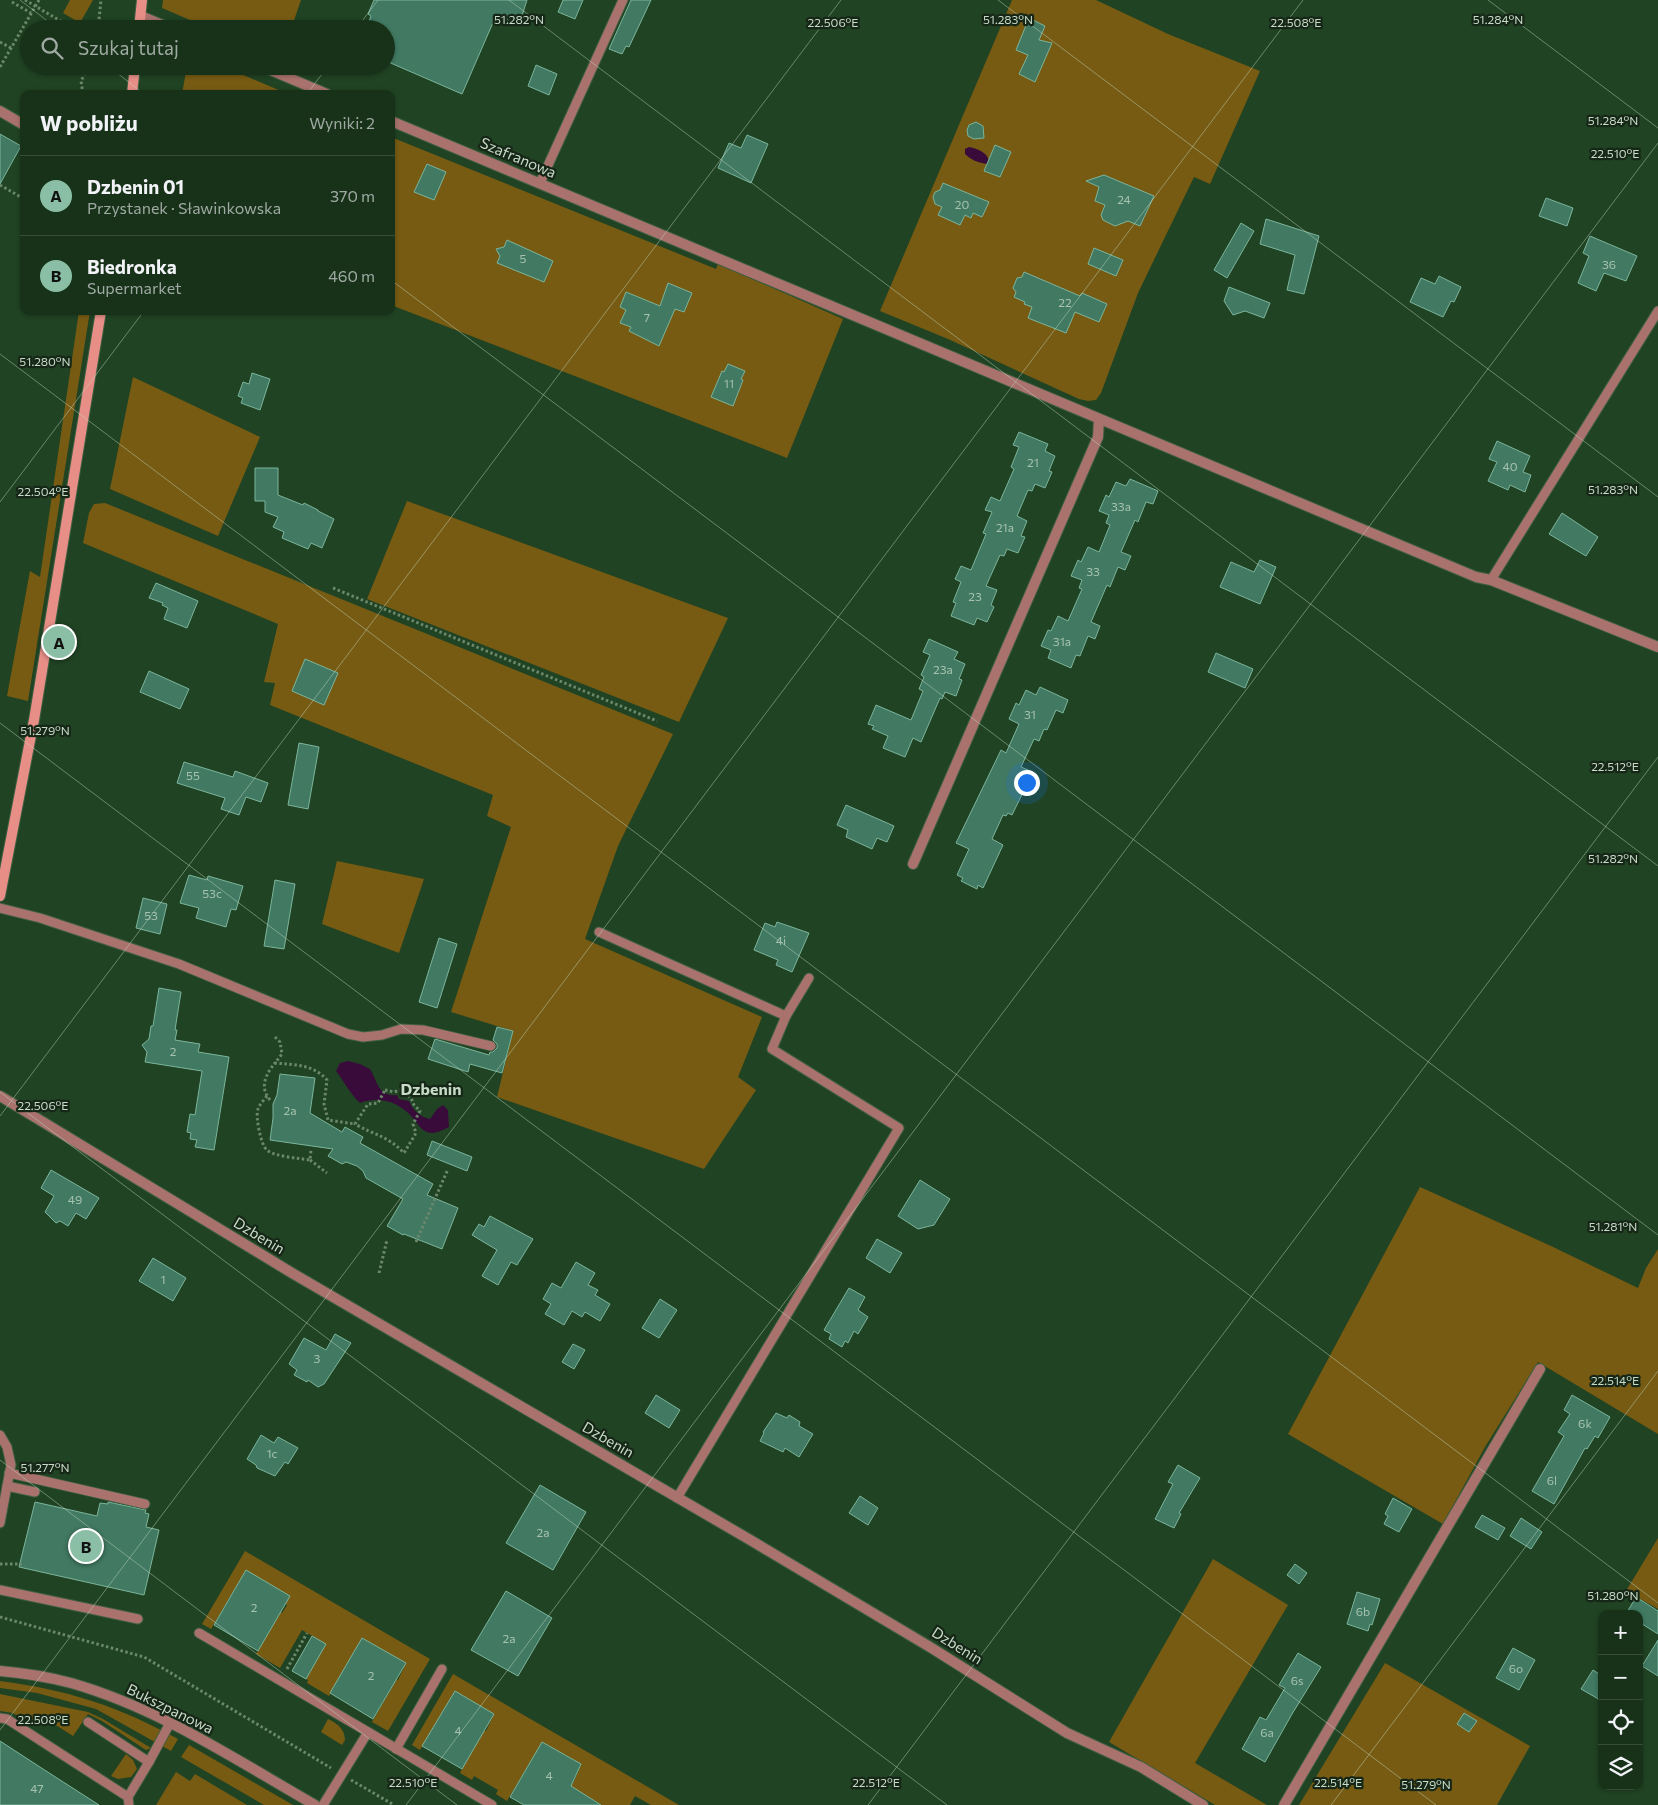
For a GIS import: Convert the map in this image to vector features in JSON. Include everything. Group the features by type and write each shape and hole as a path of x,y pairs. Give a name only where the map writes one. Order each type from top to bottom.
{"street":[{"path":"140,20 142,0"},
{"path":"141,16 151,20"},
{"path":"132,90 134,75"},
{"path":"282,75 318,90"},
{"path":"0,111 20,123"},
{"name":"Szafranowa","path":"395,123 1468,574 1491,580 1658,647"},
{"path":"0,896 34,720 100,315"},
{"path":"914,864 1098,437 1099,419"},
{"name":"Dzbenin","path":"0,1096 292,1274 930,1647 1067,1733 1141,1767 1204,1805"},
{"path":"1284,1805 1540,1370"},
{"name":"Bukszpanowa","path":"0,1671 39,1676 71,1683 133,1705 170,1723 314,1805"}],"lane":[{"path":"540,183 623,0"},
{"path":"1491,580 1658,311"},
{"path":"0,908 40,918 179,964 348,1034 363,1037 382,1035 401,1029 422,1030 490,1046"},
{"path":"599,932 786,1016"},
{"path":"677,1498 899,1128 772,1049 786,1016 809,978"},
{"path":"0,1435 7,1447 10,1458 0,1523"},
{"path":"9,1473 145,1504"},
{"path":"7,1486 35,1492"},
{"path":"0,1590 138,1619"},
{"path":"199,1633 492,1805"},
{"path":"396,1749 442,1669"},
{"path":"0,1718 7,1719 128,1801 170,1723"},
{"path":"88,1722 149,1762"},
{"path":"323,1805 368,1732"}],"path":[{"path":"25,0 59,20"},
{"path":"27,20 39,0"},
{"path":"99,20 100,0"},
{"path":"12,2 31,14"},
{"path":"0,67 20,33"},
{"path":"0,42 11,48"},
{"path":"82,90 80,81 84,75"},
{"path":"0,185 20,197"},
{"path":"332,588 657,721"},
{"path":"270,1100 267,1096 264,1080 282,1054 280,1042 275,1037"},
{"path":"275,1064 307,1066 321,1073 327,1080 324,1104 328,1120 355,1124 370,1133 391,1140 404,1153 416,1133 413,1124 420,1111 414,1105 411,1098 400,1090 394,1092 385,1090 378,1103 368,1104 355,1124"},
{"path":"267,1096 258,1109 257,1118 263,1146 268,1151 277,1154 310,1160 327,1173"},
{"path":"310,1160 311,1150"},
{"path":"416,1242 448,1169"},
{"path":"379,1273 387,1240"},
{"path":"0,1564 22,1564"},
{"path":"0,1617 144,1657 394,1805"},
{"path":"284,1674 308,1633"}],"shaded area":[{"path":"70,0 93,0 82,20 75,20 63,13"},
{"path":"163,0 301,0 294,20 190,20 162,8"},
{"path":"1012,0 1096,0 1168,34 1260,71 1210,184 1194,177 1138,293 1101,393 1096,400 1079,399 948,339 880,311"},
{"path":"185,75 243,75 279,90 183,90"},
{"path":"395,139 716,269 718,264 843,319 787,458 395,307"},
{"path":"969,147 984,153 989,161 987,164 975,161 965,154 965,149"},
{"path":"78,315 89,315 28,701 7,696 30,571 40,577"},
{"path":"133,377 260,437 218,536 110,489"},
{"path":"407,501 728,618 679,722 367,599"},
{"path":"105,503 673,734 618,846 585,939 762,1017 738,1077 756,1090 704,1169 497,1097 513,1031 451,1012 511,827 487,816 493,795 270,705 275,683 264,682 278,624 83,543 89,513 94,504"},
{"path":"337,861 424,879 399,953 322,924"},
{"path":"348,1061 370,1069 382,1091 386,1094 397,1095 399,1099 409,1101 415,1111 423,1117 430,1119 437,1109 443,1105 448,1110 449,1127 436,1133 430,1133 421,1128 408,1112 395,1104 382,1100 360,1103 336,1071 340,1063"},
{"path":"1420,1187 1551,1246 1638,1288 1646,1268 1658,1249 1658,1434 1538,1362 1485,1447 1443,1524 1288,1434"},
{"path":"1658,1538 1658,1609 1626,1591"},
{"path":"245,1551 430,1659 388,1731 372,1722 398,1680 406,1663 362,1638 329,1696 307,1683 308,1680 306,1679 326,1644 302,1630 280,1668 256,1654 287,1605 246,1570 211,1629 202,1624"},
{"path":"1213,1559 1288,1605 1195,1763 1267,1805 1215,1805 1109,1742"},
{"path":"1385,1663 1530,1746 1497,1805 1299,1805"},
{"path":"453,1674 679,1805 651,1805 635,1796 630,1805 602,1805 585,1795 557,1805 574,1781 581,1765 542,1742 507,1801 496,1794 498,1790 474,1776 472,1780 460,1773 484,1730 486,1731 494,1714 455,1691 420,1750 412,1745"},
{"path":"0,1681 48,1689 92,1701 134,1717 178,1739 171,1751 96,1709 37,1693 0,1688"},
{"path":"0,1694 88,1712 151,1748 146,1750 88,1714 73,1736 40,1715 33,1726 13,1713 0,1711"},
{"path":"328,1719 342,1729 345,1740 342,1745 321,1732"},
{"path":"189,1745 293,1805 264,1805 181,1757"},
{"path":"126,1754 133,1760 137,1769 131,1777 118,1779 111,1776"},
{"path":"176,1772 190,1781 195,1774 247,1805 156,1805"}],"building":[{"path":"374,0 527,0 519,25 495,18 462,94 395,65 395,20 370,20 371,16 368,14"},
{"path":"563,0 583,0 575,19 558,12"},
{"path":"631,0 651,0 629,47 626,46 622,54 609,49"},
{"path":"1029,18 1045,26 1039,40 1052,43 1035,82 1019,74 1028,55 1016,50"},
{"path":"536,65 557,74 549,95 528,86"},
{"path":"976,122 983,126 984,138 974,139 968,136 967,130 969,125"},
{"path":"0,134 20,145 20,148 0,184"},
{"path":"747,135 768,144 751,183 718,168 729,143 741,148"},
{"path":"995,145 1011,152 1000,177 984,171"},
{"path":"427,164 446,172 434,200 414,192"},
{"path":"1104,175 1154,196 1140,226 1128,221 1115,226 1103,220 1101,215 1105,205 1095,201 1099,187 1086,181"},
{"path":"943,183 989,202 982,217 973,213 971,218 965,215 960,225 938,215 942,207 935,204 933,197 935,192 940,190"},
{"path":"1546,198 1573,208 1567,226 1539,216"},
{"path":"1266,219 1319,236 1304,294 1287,290 1295,255 1260,244"},
{"path":"1241,223 1254,231 1227,278 1214,270"},
{"path":"1590,236 1637,256 1626,281 1604,273 1596,291 1578,283 1589,256 1583,253"},
{"path":"507,240 553,261 544,282 497,263 500,256 496,249 504,247"},
{"path":"1094,248 1123,260 1116,276 1088,264"},
{"path":"1024,272 1080,296 1082,293 1107,304 1099,322 1075,312 1066,333 1028,318 1032,307 1014,297 1016,292 1013,288 1017,278 1022,277"},
{"path":"1439,276 1461,287 1454,302 1451,301 1443,317 1410,302 1421,278 1435,284"},
{"path":"668,283 692,293 684,312 675,309 659,346 629,331 631,327 620,323 626,310 620,307 626,292 660,306"},
{"path":"1229,287 1270,303 1264,318 1245,311 1233,315 1224,301"},
{"path":"728,364 745,371 733,406 711,397 722,371 724,372"},
{"path":"252,373 270,379 260,410 241,403 243,398 238,396 243,382 249,384"},
{"path":"1019,432 1048,444 1045,451 1055,456 1049,471 1052,472 1045,488 1035,484 1032,491 1028,490 1017,516 1027,521 1021,536 1025,537 1018,553 1007,549 1004,556 1000,555 986,586 997,590 991,605 994,607 987,622 977,618 974,625 951,616 956,603 953,602 961,582 955,579 961,566 971,570 986,534 983,533 992,512 985,510 991,497 1000,501 1014,469 1011,467 1019,447 1013,445"},
{"path":"1497,441 1530,456 1523,472 1531,475 1525,492 1510,485 1508,490 1488,481 1497,462 1489,459"},
{"path":"255,468 278,468 278,495 303,505 304,503 334,519 322,548 311,543 308,549 282,538 284,532 273,527 278,517 265,512 265,501 255,501"},
{"path":"1130,479 1158,491 1153,504 1146,502 1138,522 1135,520 1121,552 1131,556 1125,570 1118,567 1110,587 1107,585 1091,622 1100,626 1095,639 1088,636 1080,656 1076,655 1071,668 1048,658 1051,650 1041,646 1048,630 1051,631 1058,616 1068,621 1082,589 1079,588 1082,580 1071,576 1078,560 1081,562 1088,547 1099,552 1110,525 1106,523 1109,515 1099,511 1106,495 1109,497 1116,482 1126,486"},
{"path":"1562,513 1598,537 1586,556 1549,534"},
{"path":"1260,560 1276,567 1260,604 1220,587 1231,562 1254,572"},
{"path":"156,583 198,601 187,628 164,619 168,608 162,605 163,603 149,598"},
{"path":"929,639 958,652 954,659 965,664 959,679 962,680 956,696 945,692 942,699 940,698 921,742 913,738 905,757 883,748 888,736 872,729 874,726 868,724 876,705 911,720 923,691 919,689 924,677 921,675 930,655 923,652"},
{"path":"1216,653 1253,669 1245,688 1208,672"},
{"path":"305,659 338,673 324,705 292,691"},
{"path":"149,671 189,689 180,709 140,692"},
{"path":"1040,687 1068,700 1063,713 1056,710 1047,730 1044,729 1039,741 1034,739 1021,767 1033,772 1012,815 1008,813 1006,816 1003,815 992,839 1003,845 983,888 978,885 977,889 961,881 963,878 957,875 969,849 956,843 1001,750 1006,753 1019,724 1009,719 1016,703 1019,705 1026,690 1036,695"},
{"path":"299,743 319,747 308,809 288,805"},
{"path":"184,762 233,777 235,771 268,783 261,802 246,797 239,815 221,809 225,798 177,783"},
{"path":"846,805 894,826 887,842 877,838 872,849 846,837 848,830 837,825"},
{"path":"189,875 207,880 208,876 243,886 236,910 231,909 226,927 196,918 199,908 180,903"},
{"path":"275,880 295,884 284,949 264,946"},
{"path":"143,898 167,904 160,934 136,928"},
{"path":"777,922 809,933 792,972 776,965 778,960 754,950 765,923 775,927"},
{"path":"439,938 457,944 437,1008 419,1002"},
{"path":"159,988 181,992 175,1040 200,1044 198,1052 229,1057 214,1150 195,1147 197,1140 190,1139 191,1133 187,1132 190,1114 195,1115 202,1071 145,1062 147,1052 142,1045 149,1039 151,1026 153,1026"},
{"path":"497,1027 513,1031 502,1073 470,1064 468,1072 428,1059 435,1039 489,1055 490,1052 497,1048 497,1044 493,1040"},
{"path":"280,1074 315,1078 310,1113 342,1132 345,1127 363,1137 360,1143 433,1184 427,1195 458,1208 442,1249 403,1235 387,1226 403,1199 366,1178 363,1171 357,1166 346,1162 342,1164 328,1156 333,1149 270,1140 273,1104 277,1095"},
{"path":"432,1141 472,1157 467,1171 427,1155"},
{"path":"51,1170 99,1198 86,1219 76,1213 68,1226 60,1221 56,1223 45,1212 54,1196 41,1188"},
{"path":"920,1180 950,1199 934,1225 918,1229 898,1216"},
{"path":"490,1216 533,1239 517,1265 511,1262 498,1285 482,1276 497,1250 472,1235 479,1224 484,1227"},
{"path":"877,1239 902,1253 890,1273 866,1258"},
{"path":"153,1258 186,1278 173,1301 139,1281"},
{"path":"576,1262 595,1273 588,1285 598,1290 595,1295 610,1304 600,1321 585,1312 582,1317 572,1311 564,1325 545,1314 551,1304 543,1299 552,1283 561,1288"},
{"path":"849,1288 865,1297 858,1310 868,1317 858,1334 854,1331 848,1343 845,1341 842,1347 829,1339 831,1334 824,1330"},
{"path":"660,1299 677,1310 659,1338 642,1328"},
{"path":"335,1334 351,1343 324,1384 318,1387 308,1380 307,1382 294,1375 297,1370 289,1364 304,1338 326,1350"},
{"path":"573,1344 585,1350 574,1369 562,1362"},
{"path":"656,1395 680,1410 669,1428 645,1413"},
{"path":"1572,1395 1610,1417 1598,1438 1595,1436 1587,1449 1585,1448 1554,1504 1532,1491 1564,1436 1558,1432 1570,1414 1564,1410"},
{"path":"776,1413 787,1418 789,1415 800,1422 799,1426 813,1434 799,1457 785,1448 783,1452 760,1441 763,1432"},
{"path":"261,1435 274,1443 278,1437 298,1448 288,1464 285,1462 275,1476 257,1468 256,1465 247,1459"},
{"path":"1178,1465 1200,1478 1179,1513 1181,1514 1174,1528 1155,1519 1173,1484 1168,1482"},
{"path":"540,1485 586,1512 553,1570 506,1543"},
{"path":"860,1496 878,1508 868,1525 849,1513"},
{"path":"1393,1498 1412,1509 1399,1532 1384,1524 1388,1516 1385,1514"},
{"path":"35,1502 97,1516 100,1503 108,1504 108,1502 146,1510 145,1513 149,1514 146,1527 159,1530 144,1595 19,1567"},
{"path":"1482,1515 1505,1528 1498,1540 1475,1527"},
{"path":"1521,1518 1542,1532 1531,1549 1510,1536"},
{"path":"1295,1564 1307,1573 1299,1584 1287,1575"},
{"path":"246,1570 290,1596 258,1651 214,1625"},
{"path":"506,1591 552,1618 518,1676 471,1650"},
{"path":"1357,1592 1380,1599 1372,1625 1370,1624 1368,1631 1347,1624"},
{"path":"1636,1597 1658,1611 1658,1634 1643,1625 1643,1610 1628,1610"},
{"path":"312,1636 326,1644 306,1679 292,1671"},
{"path":"362,1638 406,1663 373,1719 330,1693"},
{"path":"1658,1640 1658,1676 1643,1667"},
{"path":"1513,1648 1535,1660 1519,1690 1496,1678"},
{"path":"1298,1653 1321,1667 1265,1762 1242,1749 1260,1717 1266,1720 1285,1688 1279,1685"},
{"path":"1593,1670 1598,1673 1598,1699 1581,1689"},
{"path":"455,1691 494,1714 462,1769 422,1746"},
{"path":"1464,1713 1477,1721 1469,1732 1457,1724"},
{"path":"0,1741 43,1769 99,1805 0,1805"},
{"path":"542,1742 581,1764 571,1786 601,1805 524,1805 510,1797"}],"place":[{"name":"Dzbenin 01","path":"59,642"},
{"name":"Biedronka","path":"86,1546"}],"district":[{"name":"Dzbenin","path":"431,1089"}]}
